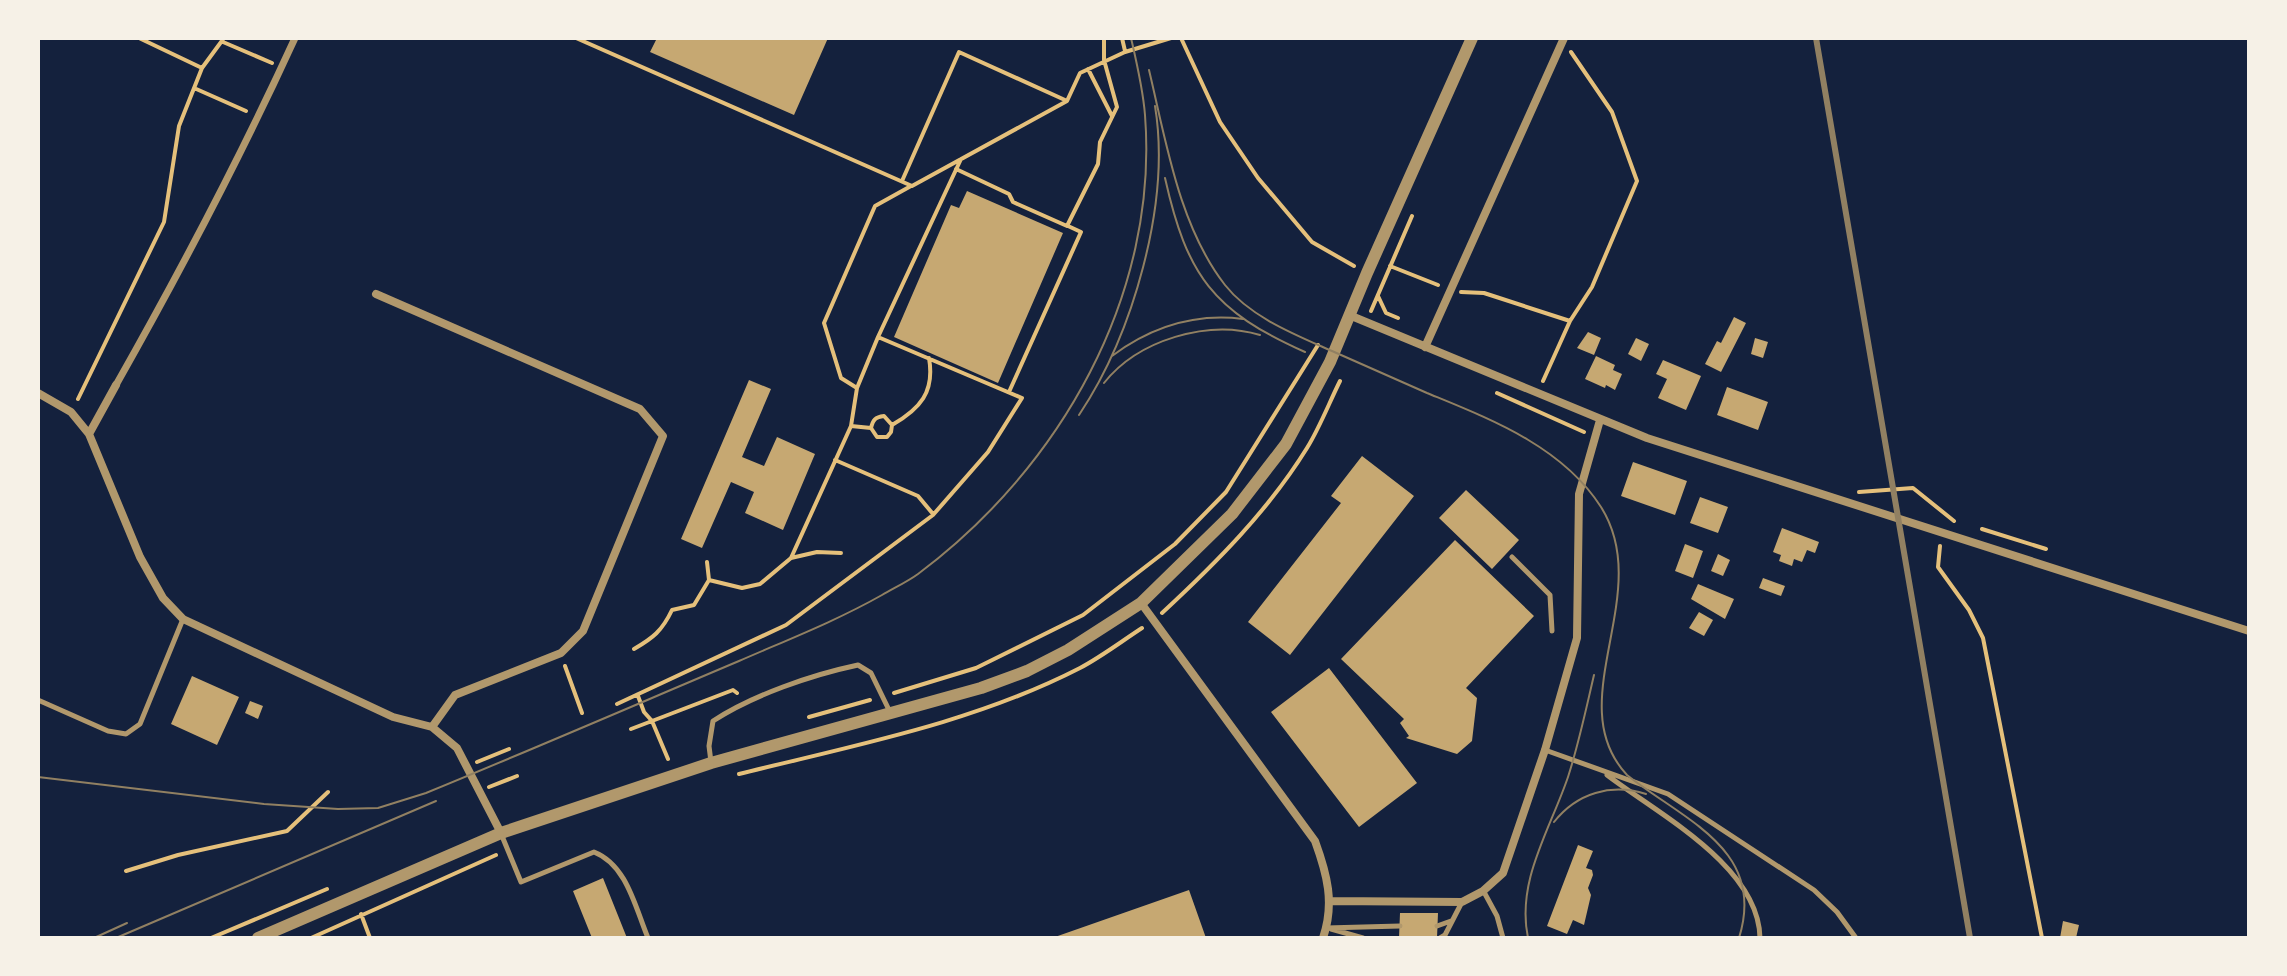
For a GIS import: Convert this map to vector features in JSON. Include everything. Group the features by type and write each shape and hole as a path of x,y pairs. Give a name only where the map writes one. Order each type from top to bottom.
{"street":[{"path":"89,434 148,329 295,38"},
{"path":"258,938 501,833 711,763 981,688 1027,671 1068,650 1141,603 1232,514 1286,444 1330,362 1472,38"},
{"path":"1425,347 1564,39"},
{"path":"376,294 640,409 663,436 583,631 561,653 455,695 432,727"},
{"path":"1349,315 1647,438 2249,631"},
{"path":"38,393 71,412 89,434 140,557 163,598 183,619 393,717 432,727 457,748 501,833"},
{"path":"1330,901 1462,902 1483,891 1503,873 1545,750 1577,638 1579,494 1600,420"},
{"path":"1141,603 1315,841 1326,871 1330,901 1323,938"}],"lane":[{"path":"1512,557 1550,595 1552,631"},
{"path":"38,700 108,731 126,734 140,724 183,619"},
{"path":"711,763 709,746 713,721 748,702 832,670 858,665 871,673 890,712"},
{"path":"1545,750 1668,794 1814,890 1837,912 1856,938"},
{"path":"1602,771 1694,837 1743,886 1760,929 1760,938"},
{"path":"501,833 521,882 594,852 602,855 614,864 624,880 648,938"},
{"path":"1483,891 1497,916 1503,938"},
{"path":"1440,938 1445,935 1462,902"},
{"path":"1437,926 1454,919"},
{"path":"1326,928 1400,926"},
{"path":"1326,928 1363,938"}],"path":[{"path":"139,38 202,68"},
{"path":"576,38 589,41 912,186"},
{"path":"1067,226 1098,164 1100,142 1117,107 1104,60 1104,38"},
{"path":"1122,38 1125,52"},
{"path":"857,388 841,378 824,323 875,206 1067,101 1080,73 1104,60 1171,38"},
{"path":"1181,38 1220,122 1258,178 1312,242 1355,267"},
{"path":"1538,394 1570,321 1592,287 1637,181 1612,112 1564,39"},
{"path":"71,412 164,222 179,126 202,68 223,40 281,68"},
{"path":"902,181 959,52 1067,101"},
{"path":"1088,69 1112,116"},
{"path":"194,88 258,116"},
{"path":"709,580 742,588 760,584 791,558 851,426 857,388 878,337 961,159"},
{"path":"956,169 1009,194 1013,202 1081,232 1009,392"},
{"path":"1373,258 1450,291 1484,293 1570,321"},
{"path":"617,704 786,625 933,515 988,452 1022,398 878,337"},
{"path":"892,425 913,414 922,401 932,374 929,358"},
{"path":"884,416 892,425 891,432 881,438 871,428 873,420 884,416"},
{"path":"851,426 871,428"},
{"path":"835,460 918,496 933,515"},
{"path":"1836,500 1846,494 1867,490 1913,488 1955,521 1966,524"},
{"path":"1978,528 2046,549"},
{"path":"1942,532 1938,567 1969,610 1983,638 2042,938"},
{"path":"791,558 817,552 841,553"},
{"path":"634,649 664,628 672,610 694,605 709,580 707,562"},
{"path":"728,776 943,723 1081,667 1154,621"},
{"path":"561,653 582,713"},
{"path":"631,729 733,690 748,702"},
{"path":"638,696 668,759"},
{"path":"466,766 509,749"},
{"path":"479,791 517,776"},
{"path":"126,871 178,855 287,831 328,792"},
{"path":"311,938 507,850"},
{"path":"361,914 370,938"}],"building":[{"path":"657,38 828,38 794,115 650,52"},
{"path":"967,191 1063,233 998,383 894,337 951,205 959,208"},
{"path":"1734,317 1746,323 1721,372 1705,364 1717,341 1721,343"},
{"path":"1588,332 1601,338 1594,355 1577,348"},
{"path":"1636,338 1649,344 1641,361 1628,354"},
{"path":"1755,338 1768,342 1763,358 1751,354"},
{"path":"1596,356 1615,365 1613,370 1622,374 1615,390 1585,379"},
{"path":"1663,360 1701,376 1686,410 1658,398 1667,379 1656,374"},
{"path":"749,380 771,389 742,457 764,466 777,437 815,454 783,530 745,513 754,492 731,482 702,548 681,539"},
{"path":"1727,387 1768,402 1758,430 1717,415"},
{"path":"1362,456 1414,496 1290,655 1248,622 1341,503 1331,496"},
{"path":"1633,462 1687,481 1675,515 1621,496"},
{"path":"1466,490 1519,540 1492,569 1439,518"},
{"path":"1700,497 1728,507 1718,533 1690,523"},
{"path":"1782,528 1819,542 1815,553 1807,550 1802,562 1794,559 1792,566 1779,561 1781,555 1773,552"},
{"path":"1455,540 1534,616 1466,688 1477,698 1472,741 1457,754 1406,738 1409,736 1400,723 1404,719 1341,659"},
{"path":"1685,544 1703,551 1693,578 1675,571"},
{"path":"1718,554 1730,560 1723,576 1711,571"},
{"path":"1763,578 1785,586 1781,596 1759,588"},
{"path":"1698,584 1734,599 1725,619 1691,599"},
{"path":"1699,612 1713,620 1704,636 1689,628"},
{"path":"1329,668 1417,783 1359,827 1271,712"},
{"path":"192,676 239,697 217,745 171,724"},
{"path":"250,701 263,706 258,719 245,713"},
{"path":"1578,845 1593,851 1586,868 1592,870 1593,875 1588,888 1591,895 1584,925 1573,920 1567,934 1547,926"},
{"path":"603,878 627,938 592,938 573,891"},
{"path":"1189,890 1206,938 1052,938"},
{"path":"1400,913 1438,913 1437,938 1399,938"},
{"path":"2063,921 2079,925 2076,938 2060,938"}],"tram line":[{"path":"38,777 264,804 338,809 378,808 426,793 793,638 914,577 969,531 1015,483 1056,430 1090,372 1117,311 1135,248 1145,182 1145,115 1131,38"},
{"path":"1149,70 1168,154 1185,210 1209,262 1235,296 1260,316 1289,332 1523,437 1566,467 1601,507 1615,540 1619,575 1603,681 1602,715 1609,746 1627,775 1694,823 1731,859 1741,881 1745,907 1739,938"},
{"path":"1079,415 1116,346 1143,266 1157,184 1159,144 1155,106"},
{"path":"1165,178 1183,241 1209,286 1226,305 1247,321 1305,352"},
{"path":"1112,356 1142,337 1174,324 1208,318 1243,319"},
{"path":"1104,383 1135,355 1175,337 1218,330 1260,335"},
{"path":"1528,938 1527,896 1531,876 1568,777 1594,675"},
{"path":"1554,822 1573,804 1596,793 1620,790 1646,794"},
{"path":"116,938 436,801"},
{"path":"94,938 127,923"}],"railway":[{"path":"1816,38 1970,938"}]}
